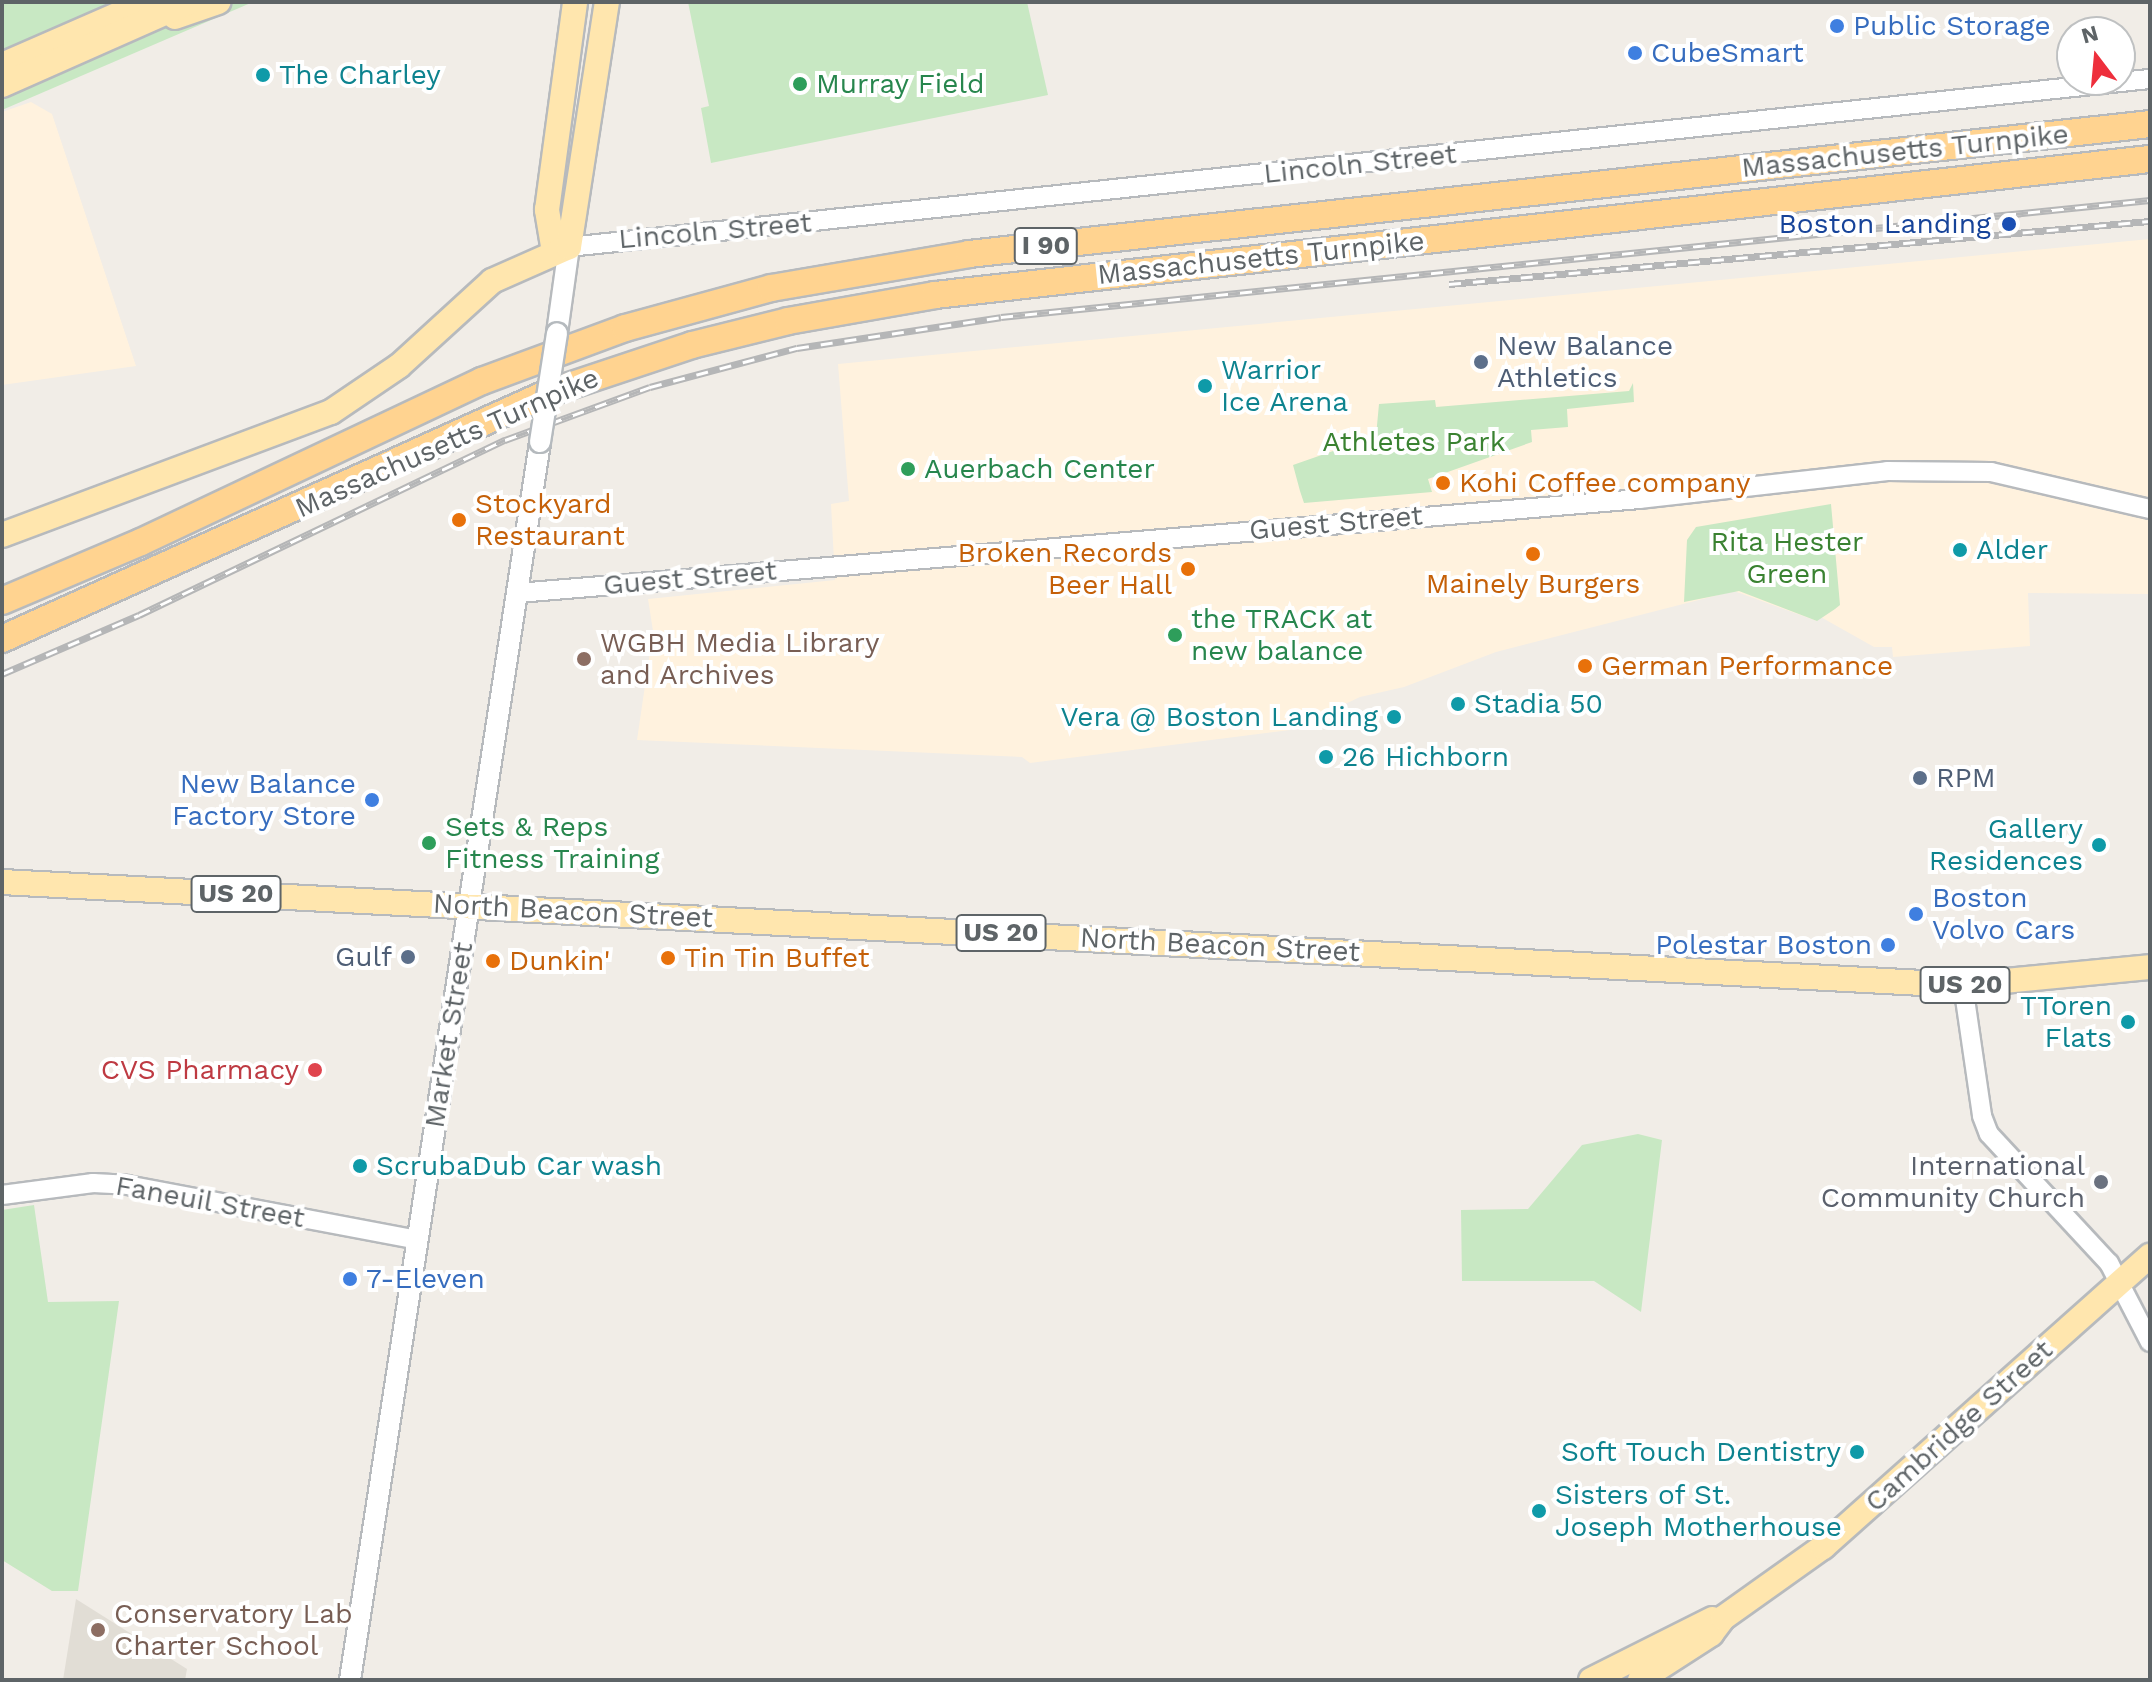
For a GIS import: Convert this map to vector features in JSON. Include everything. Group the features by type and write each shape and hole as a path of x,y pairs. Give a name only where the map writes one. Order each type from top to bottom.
{"highway":[{"name":"Massachusetts Turnpike","path":"2,601 130,547 482,381 625,328 771,288 969,254 2150,124"},
{"name":"Massachusetts Turnpike","path":"2,639 196,556 526,402 644,360 788,321 935,295 2150,159"}],"main road":[{"path":"2,65 146,2"},
{"path":"2,85 189,2"},
{"path":"127,32 218,2"},
{"path":"562,249 548,202 575,2"},
{"path":"562,249 607,2"},
{"path":"2,535 331,412 399,366 486,284 562,249"},
{"name":"Market Street","path":"350,1680 557,333 562,294 562,249"},
{"name":"North Beacon Street","path":"2,882 1963,985 2150,967"},
{"name":"Cambridge Street","path":"1640,1680 1711,1634 1723,1618 1823,1547 2150,1256"},
{"name":"Cambridge Street","path":"1591,1680 1702,1622 1723,1618"}],"street":[{"name":"Lincoln Street","path":"562,249 2150,79"},
{"name":"Guest Street","path":"518,593 1639,499 1875,471 1991,472 2150,509"},
{"path":"1963,985 1982,1116 1989,1134 2109,1263 2150,1342"},
{"name":"Faneuil Street","path":"2,1195 85,1184 127,1185 417,1240"}],"shaded area":[{"path":"31,102 52,114 136,366 2,385 2,112"},
{"name":"Boston Landing","path":"2150,239 2150,594 2028,593 2030,646 1893,657 1892,647 1874,647 1819,616 1817,621 1734,591 1496,652 1404,687 1360,697 1290,730 1030,763 1022,757 637,740 653,631 648,599 835,580 831,504 849,501 838,364"},
{"name":"Conservatory Lab Charter School","path":"76,1599 187,1669 185,1680 63,1680"}],"green space":[{"path":"2,2 253,2 2,110"},
{"path":"688,2 1027,2 1048,95 711,163 701,108 709,106"},
{"name":"Athletes Park","path":"1633,383 1634,402 1567,409 1568,427 1531,430 1532,442 1428,479 1432,492 1304,503 1293,465 1376,436 1379,404 1435,400 1436,407 1629,391"},
{"name":"Rita Hester Green","path":"1831,504 1840,605 1817,621 1739,591 1684,602 1687,540 1696,527"},
{"path":"1638,1134 1662,1140 1641,1312 1594,1281 1462,1281 1461,1210 1528,1209 1582,1145"},
{"path":"34,1205 48,1302 119,1301 78,1591 52,1591 2,1560 2,1210"}],"railway":[{"path":"2,674 139,615 505,440 650,387 797,348 1001,317 2150,200"},
{"path":"1449,284 2150,221"}],"place":[{"name":"Public Storage","path":"1837,26"},
{"name":"CubeSmart","path":"1635,53"},
{"name":"The Charley","path":"263,75"},
{"name":"Murray Field","path":"800,84"},
{"name":"Boston Landing","path":"2009,224"},
{"name":"New Balance Athletics","path":"1481,362"},
{"name":"Warrior Ice Arena","path":"1205,386"},
{"name":"Auerbach Center","path":"908,469"},
{"name":"Kohi Coffee company","path":"1443,483"},
{"name":"Stockyard Restaurant","path":"459,520"},
{"name":"Alder","path":"1960,550"},
{"name":"Mainely Burgers","path":"1533,554"},
{"name":"Broken Records Beer Hall","path":"1188,569"},
{"name":"the TRACK at new balance","path":"1175,635"},
{"name":"WGBH Media Library and Archives","path":"584,659"},
{"name":"German Performance","path":"1585,666"},
{"name":"Stadia 50","path":"1458,704"},
{"name":"Vera @ Boston Landing","path":"1394,717"},
{"name":"26 Hichborn","path":"1326,757"},
{"name":"RPM","path":"1920,778"},
{"name":"New Balance Factory Store","path":"372,800"},
{"name":"Sets & Reps Fitness Training","path":"429,843"},
{"name":"Gallery Residences","path":"2099,845"},
{"name":"Boston Volvo Cars","path":"1916,914"},
{"name":"Polestar Boston","path":"1888,945"},
{"name":"Gulf","path":"408,957"},
{"name":"Tin Tin Buffet","path":"668,958"},
{"name":"Dunkin'","path":"493,961"},
{"name":"TToren Flats","path":"2128,1022"},
{"name":"CVS Pharmacy","path":"315,1070"},
{"name":"ScrubaDub Car wash","path":"360,1166"},
{"name":"International Community Church","path":"2101,1182"},
{"name":"7-Eleven","path":"350,1279"},
{"name":"Soft Touch Dentistry","path":"1857,1452"},
{"name":"Sisters of St. Joseph Motherhouse","path":"1539,1511"},
{"name":"Conservatory Lab Charter School","path":"98,1630"}]}
